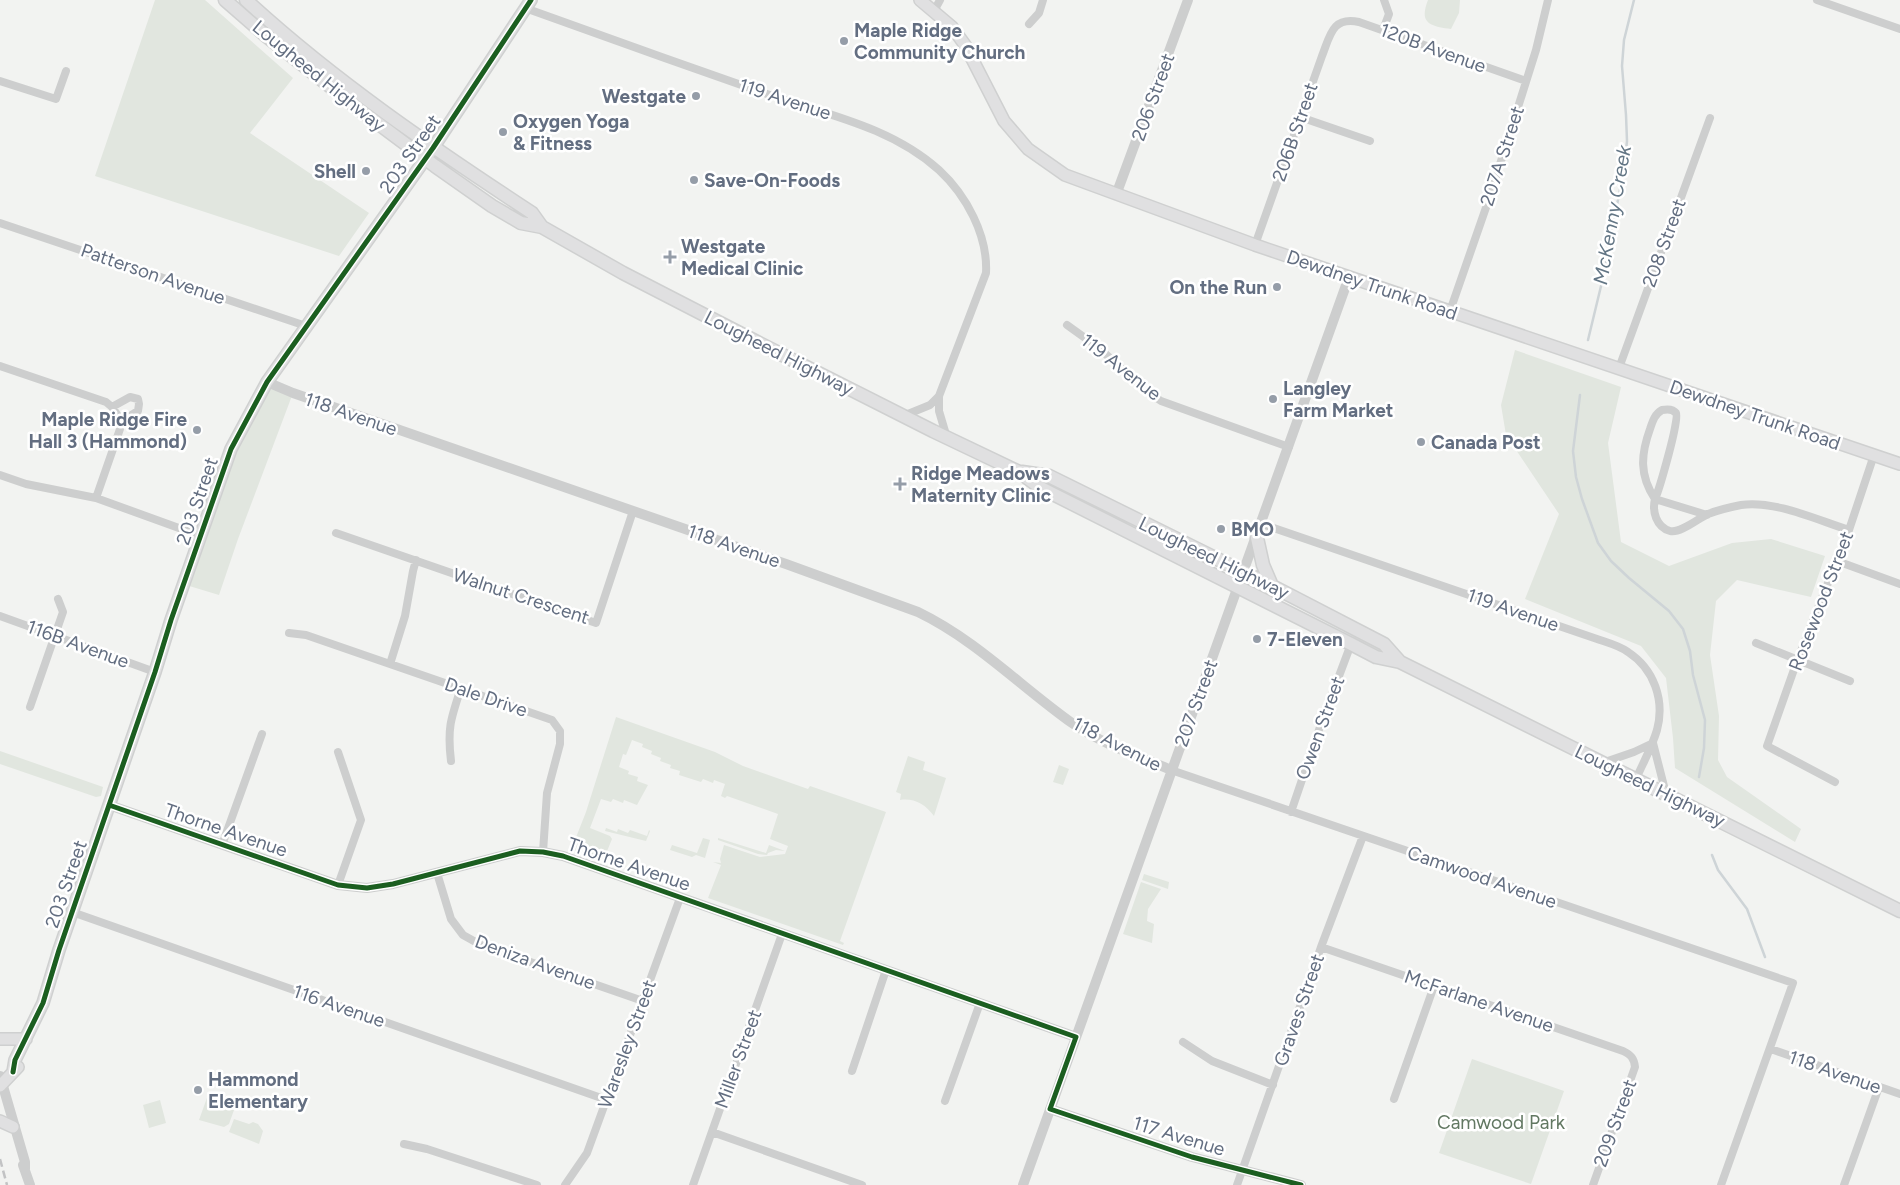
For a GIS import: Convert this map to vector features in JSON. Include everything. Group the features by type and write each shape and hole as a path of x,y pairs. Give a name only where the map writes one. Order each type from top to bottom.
{"highway":[{"name":"Lougheed Highway","path":"225,0 265,35 425,159 492,206 521,223 542,227 623,273 903,416 1019,472 1041,488 1376,657 1400,662 1900,910"},
{"name":"Lougheed Highway","path":"246,0 312,56 433,148 532,213 542,227"},
{"name":"Lougheed Highway","path":"1019,472 1048,476 1244,572 1384,644 1400,662"},
{"path":"1256,538 1272,586"}],"main road":[{"name":"Dewdney Trunk Road","path":"920,0 952,27 965,45 1004,121 1028,149 1065,174 1255,245 1900,464"},
{"name":"203 Street","path":"13,1072 15,1060 42,1003 171,620 231,449 267,382 433,148 528,4"},
{"name":"203 Street","path":"1,1081 23,1061 34,1039 42,1003"},
{"path":"0,1039 26,1039"},
{"path":"0,1121 12,1122"}],"street":[{"path":"934,11 940,0"},
{"path":"1028,24 1039,13 1043,0"},
{"name":"206 Street","path":"1116,194 1188,0"},
{"path":"1383,30 1389,14 1384,0"},
{"name":"207A Street","path":"1450,311 1490,196 1541,32 1548,0"},
{"path":"1817,0 1900,29"},
{"name":"119 Avenue","path":"528,4 764,93 862,125 896,140 938,169 958,189 976,224 987,261 986,273 939,396"},
{"name":"120B Avenue","path":"1340,22 1352,20 1526,81"},
{"name":"206B Street","path":"1255,245 1331,32 1340,22"},
{"path":"0,81 56,99 66,71"},
{"path":"1300,118 1370,142"},
{"name":"208 Street","path":"1620,368 1710,118"},
{"name":"Patterson Avenue","path":"0,223 306,326"},
{"name":"207 Street","path":"1023,1185 1350,277"},
{"name":"119 Avenue","path":"1067,325 1099,348 1146,391 1162,400 1289,447"},
{"path":"0,366 106,402 112,407 118,416 120,429 96,498"},
{"name":"118 Avenue","path":"267,382 292,393 867,592 936,621 972,643 1073,723 1115,747 1171,770"},
{"path":"903,416 930,405 939,396"},
{"path":"939,396 939,411 947,438"},
{"path":"112,407 130,397 138,400 140,404 138,411 119,423"},
{"path":"1707,515 1654,499 1647,487 1643,449 1657,413 1667,409 1676,412 1678,417 1654,499 1653,508 1659,523 1670,531 1707,515 1742,505 1766,505 1781,508 1849,530"},
{"name":"Rosewood Street","path":"1835,782 1767,746 1797,661 1849,530 1874,455"},
{"path":"0,475 26,484 96,498 201,536"},
{"name":"Walnut Crescent","path":"336,533 596,623 633,511"},
{"name":"119 Avenue","path":"1262,524 1626,650 1639,661 1656,687 1660,702 1658,728 1636,779"},
{"path":"390,664 405,616 416,560"},
{"path":"1837,561 1900,584"},
{"path":"30,706 63,612 58,598"},
{"name":"116B Avenue","path":"0,616 155,672"},
{"name":"Dale Drive","path":"289,633 306,635 552,720 560,731 560,744 547,793 542,852"},
{"path":"1756,643 1850,681"},
{"name":"Owen Street","path":"1291,812 1351,644"},
{"path":"451,761 449,722 461,688"},
{"path":"222,845 262,734"},
{"path":"1602,763 1634,752 1653,742 1666,794"},
{"path":"338,752 361,820 338,885"},
{"name":"Camwood Avenue","path":"1171,770 1793,983 1771,1049"},
{"name":"Thorne Avenue","path":"109,805 338,885 367,888 393,884 520,850 562,856 1076,1037"},
{"name":"Graves Street","path":"1238,1185 1362,836"},
{"name":"Deniza Avenue","path":"437,873 451,919 463,935 481,945 643,1001"},
{"name":"Waresley Street","path":"565,1185 587,1153 680,898"},
{"name":"116 Avenue","path":"72,912 607,1100"},
{"name":"Miller Street","path":"693,1185 782,934"},
{"name":"McFarlane Avenue","path":"1321,947 1623,1051 1630,1054 1634,1060"},
{"path":"852,1071 886,970"},
{"path":"1394,1099 1434,986"},
{"path":"945,1101 980,1003"},
{"path":"1183,1042 1212,1061 1273,1084"},
{"path":"1721,1185 1771,1049"},
{"name":"118 Avenue","path":"1771,1049 1900,1094"},
{"name":"209 Street","path":"1593,1185 1635,1067 1634,1060"},
{"path":"1,1081 30,1185"},
{"path":"1844,1185 1879,1087"},
{"name":"117 Avenue","path":"1050,1108 1222,1166 1301,1185"},
{"path":"712,1132 862,1185"},
{"path":"404,1144 426,1149 537,1185"}],"green space":[{"path":"155,0 205,0 293,78 250,133 369,213 339,256 95,176"},
{"path":"1428,0 1460,0 1459,13 1451,29 1432,25 1428,22 1425,14"},
{"path":"1515,350 1621,387 1608,443 1621,542 1669,566 1732,543 1771,539 1825,556 1811,597 1737,580 1716,601 1710,655 1719,716 1718,760 1727,777 1801,829 1795,842 1675,768 1666,678 1641,646 1525,599 1559,514 1506,435 1501,405"},
{"path":"267,382 293,393 219,595 186,585 231,449"},
{"path":"616,717 715,752 743,766 808,789 810,786 886,812 840,941 844,943 843,945 708,898 721,865 713,862 721,863 720,859 724,845 760,857 785,854 788,846 770,839 778,814 727,796 725,798 721,796 725,784 714,780 713,783 703,779 701,782 679,775 680,771 670,768 671,765 660,761 661,758 651,754 652,751 642,747 643,744 632,740 626,755 623,754 619,767 629,771 628,774 638,777 637,781 648,785 637,805 624,800 623,803 613,799 611,802 601,799 590,828 610,836 612,839 603,861 571,850 586,812"},
{"path":"0,751 103,787 101,796 96,797 0,764"},
{"path":"908,756 925,762 923,770 946,778 934,816 919,803 910,800 900,800 901,794 896,792"},
{"path":"1059,765 1069,769 1063,785 1053,782"},
{"path":"606,828 617,832 618,829 628,833 630,830 647,836 650,831 646,841 605,831"},
{"path":"703,838 710,840 705,858 696,855 692,857 670,850 672,845 697,853"},
{"path":"718,838 766,853 769,845 785,851 776,850 767,855 758,854 718,840"},
{"path":"1144,874 1169,882 1168,889 1142,880"},
{"path":"1141,882 1161,889 1148,909 1147,921 1154,924 1152,943 1123,934"},
{"name":"Camwood Park","path":"1472,1059 1564,1091 1531,1184 1439,1153"},
{"path":"214,1092 228,1097 230,1101 228,1108 234,1110 229,1124 224,1127 199,1120 208,1095"},
{"path":"160,1100 166,1123 149,1128 143,1105"},
{"path":"234,1119 249,1124 253,1122 258,1124 263,1131 259,1144 229,1132"}],"waterway":[{"name":"McKenny Creek","path":"1588,340 1602,282 1624,169 1627,141 1622,66 1624,40 1634,0"},
{"name":"McKenny Creek","path":"1580,395 1573,451 1576,477 1582,499 1598,543 1611,561 1669,611 1683,629 1690,651 1693,675 1705,720 1704,748 1699,777"},
{"name":"McKenny Creek","path":"1712,855 1718,870 1747,909 1765,957"}],"railway":[{"path":"0,1159 7,1185"}],"cycle path":[{"path":"13,1072 15,1060 43,1003 59,950 231,449 267,382 433,148 531,0"},
{"path":"109,805 338,885 367,888 393,884 520,851 543,852 563,856 1076,1037 1050,1109 1192,1157 1301,1185"}],"place":[{"name":"Maple Ridge Community Church","path":"844,41"},
{"name":"Westgate","path":"696,96"},
{"name":"Oxygen Yoga & Fitness","path":"503,132"},
{"name":"Shell","path":"366,171"},
{"name":"Save-On-Foods","path":"694,180"},
{"name":"Westgate Medical Clinic","path":"670,257"},
{"name":"On the Run","path":"1277,287"},
{"name":"Langley Farm Market","path":"1273,399"},
{"name":"Maple Ridge Fire Hall 3 (Hammond)","path":"197,430"},
{"name":"Canada Post","path":"1421,442"},
{"name":"Ridge Meadows Maternity Clinic","path":"900,484"},
{"name":"BMO","path":"1221,529"},
{"name":"7-Eleven","path":"1257,639"},
{"name":"Hammond Elementary","path":"198,1090"}]}
